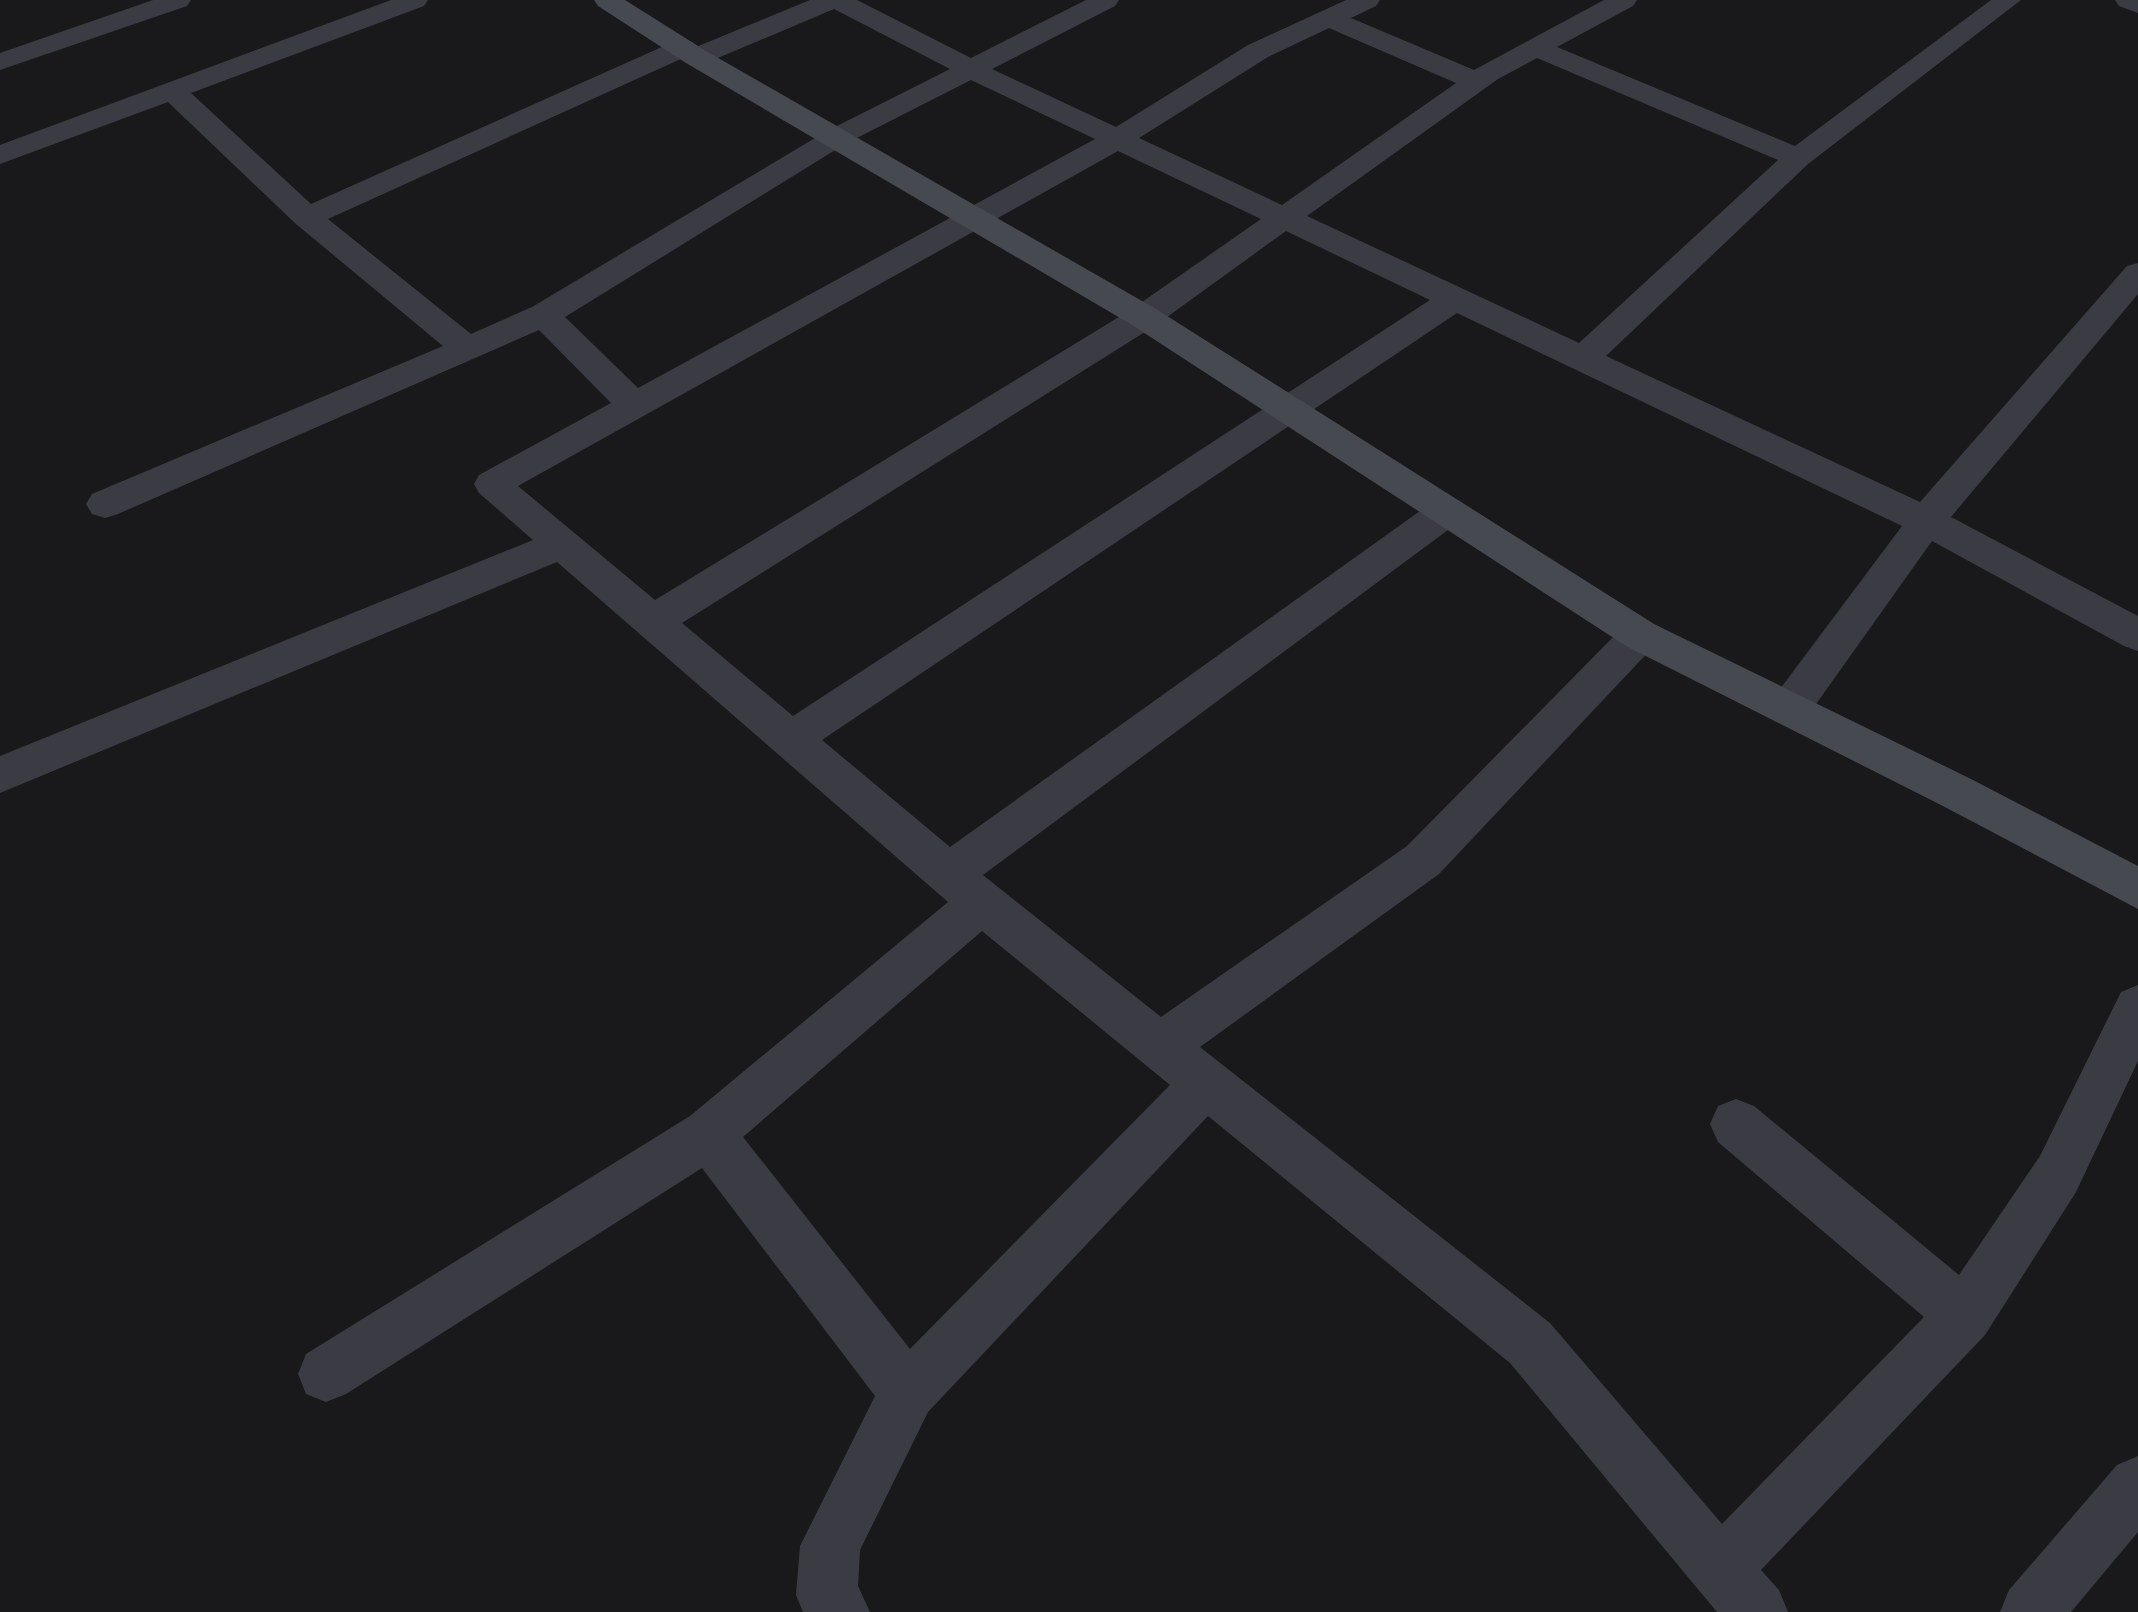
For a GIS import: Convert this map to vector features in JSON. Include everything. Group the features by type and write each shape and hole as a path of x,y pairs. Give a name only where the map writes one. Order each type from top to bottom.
{"main road":[{"path":"607,0 689,52 1144,317 1640,635 1956,792 2138,889"}],"street":[{"path":"0,62 98,16 178,0"},
{"path":"5,148 172,91 415,0"},
{"path":"307,217 689,52 834,0 968,68 1926,521 2138,635"},
{"path":"105,504 544,315 835,138 1106,0"},
{"path":"1367,0 1258,51 1117,139 492,484 965,888 1530,1343 1757,1612"},
{"path":"653,621 1144,317 1286,219 1475,81 1624,0"},
{"path":"1581,360 1798,158 2008,0"},
{"path":"2128,0 2138,5"},
{"path":"1329,18 1475,81"},
{"path":"1535,47 1798,158"},
{"path":"172,91 307,217 467,348"},
{"path":"1789,709 1926,521 2138,273"},
{"path":"791,739 1455,299"},
{"path":"544,315 634,405"},
{"path":"326,1374 708,1134 965,888 1447,511"},
{"path":"0,775 562,544"},
{"path":"1161,1046 1423,860 1640,635"},
{"path":"1721,1568 1965,1315 2058,1174 2138,1008"},
{"path":"839,1612 827,1595 830,1546 908,1392 1206,1083"},
{"path":"1736,1124 1965,1315"},
{"path":"708,1134 908,1392"},
{"path":"2031,1612 2138,1486"}]}
